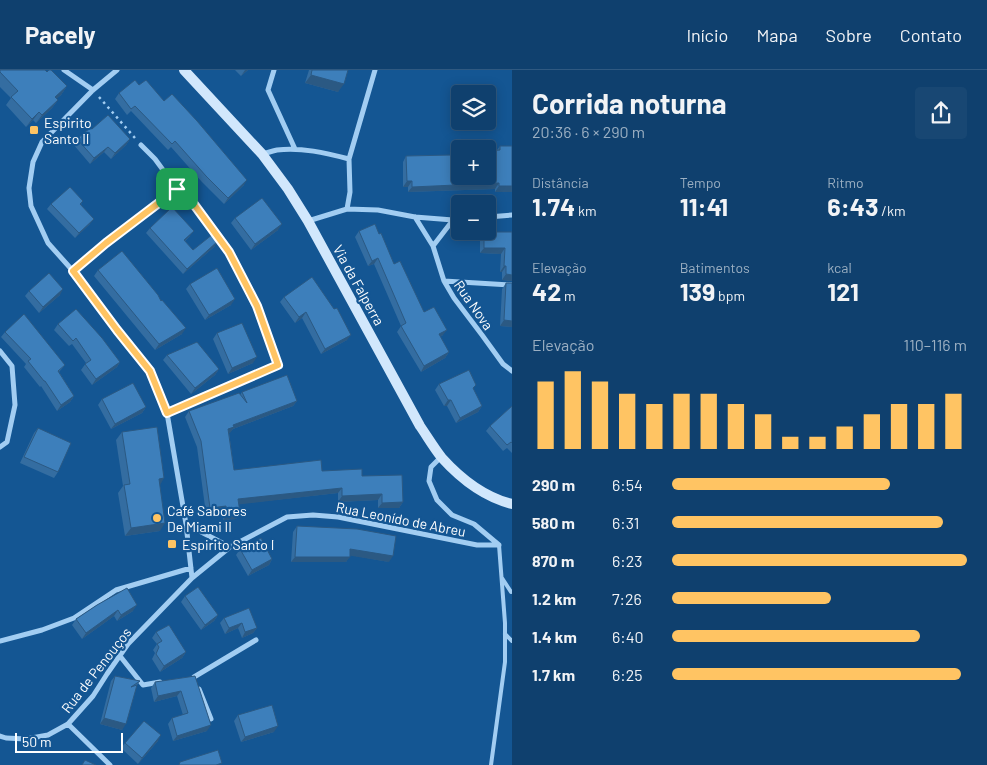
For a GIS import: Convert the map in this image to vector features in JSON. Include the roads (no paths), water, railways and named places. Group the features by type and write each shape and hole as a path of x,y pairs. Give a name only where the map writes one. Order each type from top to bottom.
{"main road":[{"name":"Via da Falperra","path":"184,70 262,154 288,189 308,221 420,426 441,457 465,480 485,494 512,504"}],"street":[{"path":"64,70 93,90"},
{"path":"118,70 93,90 42,142 33,162 29,188 31,206 48,243 73,271 150,371 167,413 186,524 192,578"},
{"path":"274,70 268,90 295,149"},
{"path":"347,209 350,192 349,159 375,70"},
{"path":"141,145 155,159 177,189 193,203 229,252 257,306 278,365 167,413"},
{"path":"262,154 276,150 295,149 331,154 349,159"},
{"path":"73,271 106,243 177,189"},
{"path":"308,221 347,209 378,210 416,218 451,220"},
{"path":"496,216 512,215"},
{"name":"Rua Nova","path":"416,218 433,246 444,281 454,298 502,364 512,371"},
{"path":"433,246 451,224"},
{"path":"444,281 512,285"},
{"path":"0,351 12,366 15,405 7,442 0,447"},
{"name":"Rua Leonído de Abreu","path":"441,457 431,467 429,481 437,500 452,515 474,524 499,545"},
{"name":"Rua Leonído de Abreu","path":"192,578 230,547 287,517 313,515 338,517 477,545 499,545"},
{"path":"186,524 230,547"},
{"path":"0,641 42,630 74,618 116,590 191,568"},
{"name":"Rua de Penouços","path":"0,736 26,739 48,735 68,724 93,696 128,644 192,578"},
{"path":"185,678 194,677 256,640"},
{"path":"120,656 143,685 168,681"},
{"path":"194,677 211,718"},
{"path":"68,724 110,765"}],"lane":[{"path":"491,765 505,662 499,545"},
{"path":"501,576 511,592"},
{"path":"505,634 512,641"}],"place":[{"name":"Espirito Santo II","path":"34,130"},
{"name":"Café Sabores De Miami II","path":"157,518"},
{"name":"Espirito Santo I","path":"172,544"}]}
